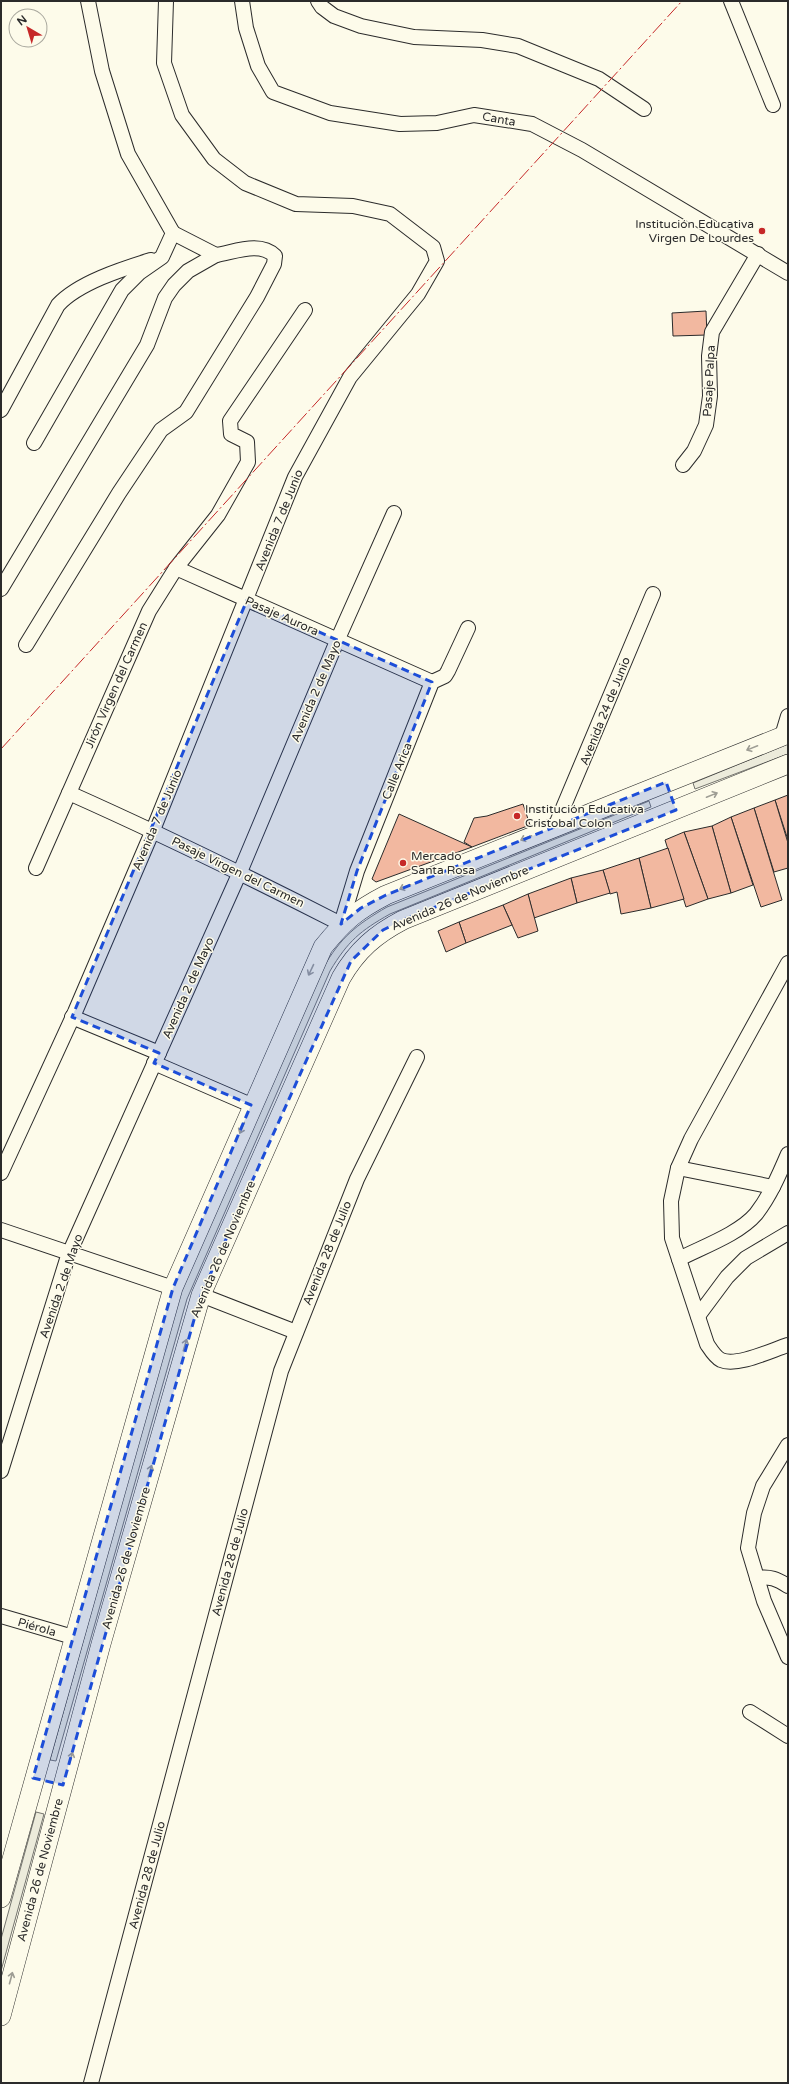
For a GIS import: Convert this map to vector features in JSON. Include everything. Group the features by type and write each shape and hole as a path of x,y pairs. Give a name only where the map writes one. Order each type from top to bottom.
{"main road":[{"path":"1,1898 33,1778 173,1288 251,1105 323,947 341,924 361,908 386,895 785,735"},
{"name":"Avenida 26 de Noviembre","path":"1,2016 101,1644 201,1295 341,978 351,961 365,945 383,930 403,920 788,764"},
{"path":"666,782 676,810"},
{"path":"33,1778 63,1785"}],"street":[{"path":"88,1 102,71 128,154 173,233 216,255"},
{"name":"Avenida 7 de Junio","path":"1,1173 72,1017 153,830 247,600 295,477 350,377 418,294 437,261 432,247 390,214 353,206 296,204 245,184 214,159 182,115 164,63 166,1"},
{"name":"Canta","path":"242,1 246,28 258,66 273,92 330,113 400,124 437,123 474,115 532,124 582,150 758,254 788,274"},
{"path":"318,1 322,7 334,16 361,26 414,37 482,40 518,46 599,79 644,109"},
{"path":"731,1 773,105"},
{"path":"34,443 122,290 139,273 162,257 173,233"},
{"path":"1,589 147,345 165,298 174,285 188,272 216,255 259,248 269,250 275,256 274,264 257,297 186,412 161,430 119,493 26,645"},
{"name":"Pasaje Palpa","path":"682,465 694,451 706,425 710,396 709,356 712,332 758,254"},
{"path":"1,410 58,305 67,295 128,267 162,257"},
{"name":"Jirón Virgen del Carmen","path":"36,868 149,611 176,568 218,515 248,462 247,442 231,434 230,421 305,310"},
{"name":"Avenida 2 de Mayo","path":"1,1468 70,1252 240,872 337,641 394,513"},
{"name":"Pasaje Aurora","path":"176,568 432,682"},
{"name":"Avenida 24 de Junio","path":"555,827 653,594"},
{"path":"432,682 445,676 468,628"},
{"name":"Calle Arica","path":"341,924 357,871 432,682"},
{"path":"785,735 788,716"},
{"name":"Pasaje Virgen del Carmen","path":"69,793 153,830 240,872 341,924"},
{"path":"788,963 691,1139 678,1168 672,1201 672,1238 707,1344 714,1354 722,1360 730,1362 751,1358 788,1345"},
{"path":"72,1017 251,1105"},
{"name":"Avenida 28 de Julio","path":"91,2083 281,1370 357,1179 417,1057"},
{"path":"679,1259 741,1228 756,1214 773,1187 788,1154"},
{"path":"678,1168 773,1187"},
{"path":"1,1230 70,1252 173,1288"},
{"path":"698,1316 727,1277 746,1258 788,1233"},
{"path":"201,1295 296,1332"},
{"path":"788,1445 764,1486 754,1514 748,1548 764,1601 788,1657"},
{"path":"757,1578 766,1577 776,1579 788,1586"},
{"name":"Piérola","path":"1,1616 73,1637"},
{"path":"750,1712 788,1736"}],"highlighted area":[{"path":"247,600 432,682 357,871 341,924 361,908 386,895 666,782 676,810 403,920 383,930 351,961 201,1295 63,1785 33,1778 173,1288 251,1105 154,1063 159,1053 72,1017"}],"shaded area":[{"path":"788,744 788,754 695,789 693,783"},
{"path":"649,801 651,807 390,914 370,926 349,944 330,971 187,1299 56,1761 50,1760 179,1296 323,968 336,948 350,933 366,920 387,907"},
{"path":"36,1812 44,1814 1,1971 1,1939"}],"building":[{"path":"706,311 707,335 673,336 672,313"},
{"path":"788,795 788,840 775,800"},
{"path":"775,800 788,843 788,868 774,872 754,808"},
{"path":"523,804 530,825 472,847 464,842 474,818 487,816"},
{"path":"754,808 782,900 761,907 731,817"},
{"name":"Mercado Santa Rosa","path":"399,814 472,847 376,882 372,879"},
{"path":"731,817 753,885 731,893 712,826"},
{"path":"712,826 731,893 708,899 684,832"},
{"path":"684,832 708,899 686,907 665,840"},
{"path":"668,848 684,899 651,908 639,858"},
{"path":"639,858 651,908 621,914 617,892 610,894 603,870"},
{"path":"603,870 610,893 577,903 571,878"},
{"path":"571,878 577,903 534,918 528,894"},
{"path":"528,894 538,931 518,938 503,905"},
{"path":"503,905 512,925 466,943 459,922"},
{"path":"459,922 466,943 446,952 438,931"}],"power":[{"path":"1,749 682,1"}],"place":[{"name":"Institución Educativa Virgen De Lourdes","path":"762,231"},
{"name":"Institución Educativa Cristobal Colon","path":"517,816"},
{"name":"Mercado Santa Rosa","path":"403,863"}]}
